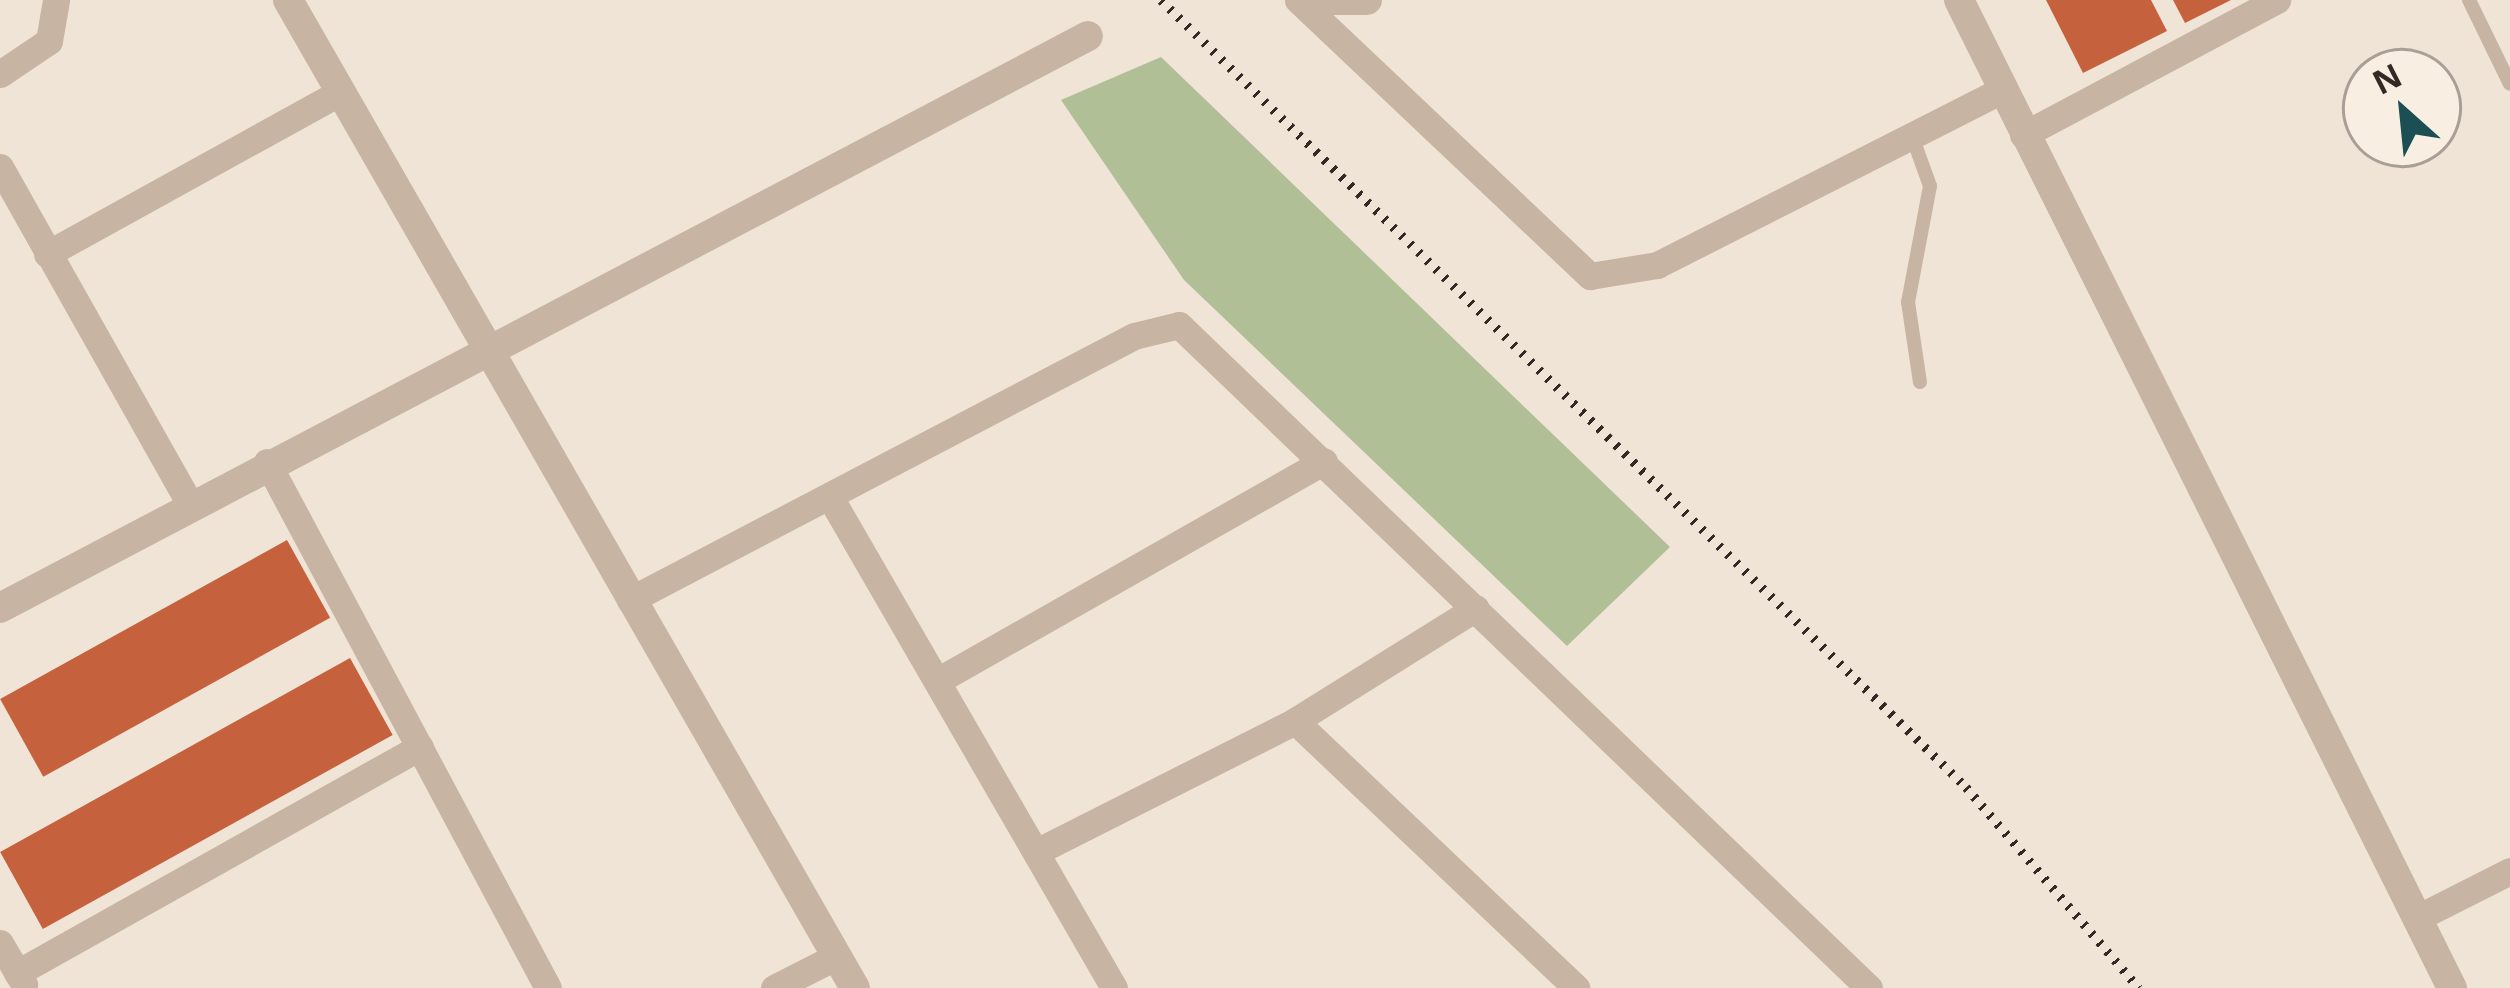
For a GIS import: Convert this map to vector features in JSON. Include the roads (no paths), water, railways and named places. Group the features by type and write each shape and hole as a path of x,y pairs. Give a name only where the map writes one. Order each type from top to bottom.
{"street":[{"path":"0,74 49,41 56,0"},
{"path":"288,0 855,988"},
{"path":"1298,0 1590,276 1657,266 2002,90"},
{"path":"1322,0 1367,0"},
{"path":"1959,0 2452,988"},
{"path":"2023,135 2277,0"},
{"path":"3,599 1088,36"},
{"path":"47,254 340,92"},
{"path":"0,167 190,503"},
{"path":"631,599 1165,324 1196,336 1869,988"},
{"path":"937,681 1324,461"},
{"path":"267,462 548,988"},
{"path":"830,496 1114,988"},
{"path":"1036,852 1295,721 1476,608"},
{"path":"1295,721 1565,985"},
{"path":"0,943 21,980 420,747"},
{"path":"2416,919 2510,871"},
{"path":"774,988 837,956"}],"lane":[{"path":"2469,0 2510,85"},
{"path":"1912,136 1930,186 1908,302 1920,382"}],"railway":[{"path":"1161,0 1966,787 2139,988"}]}
